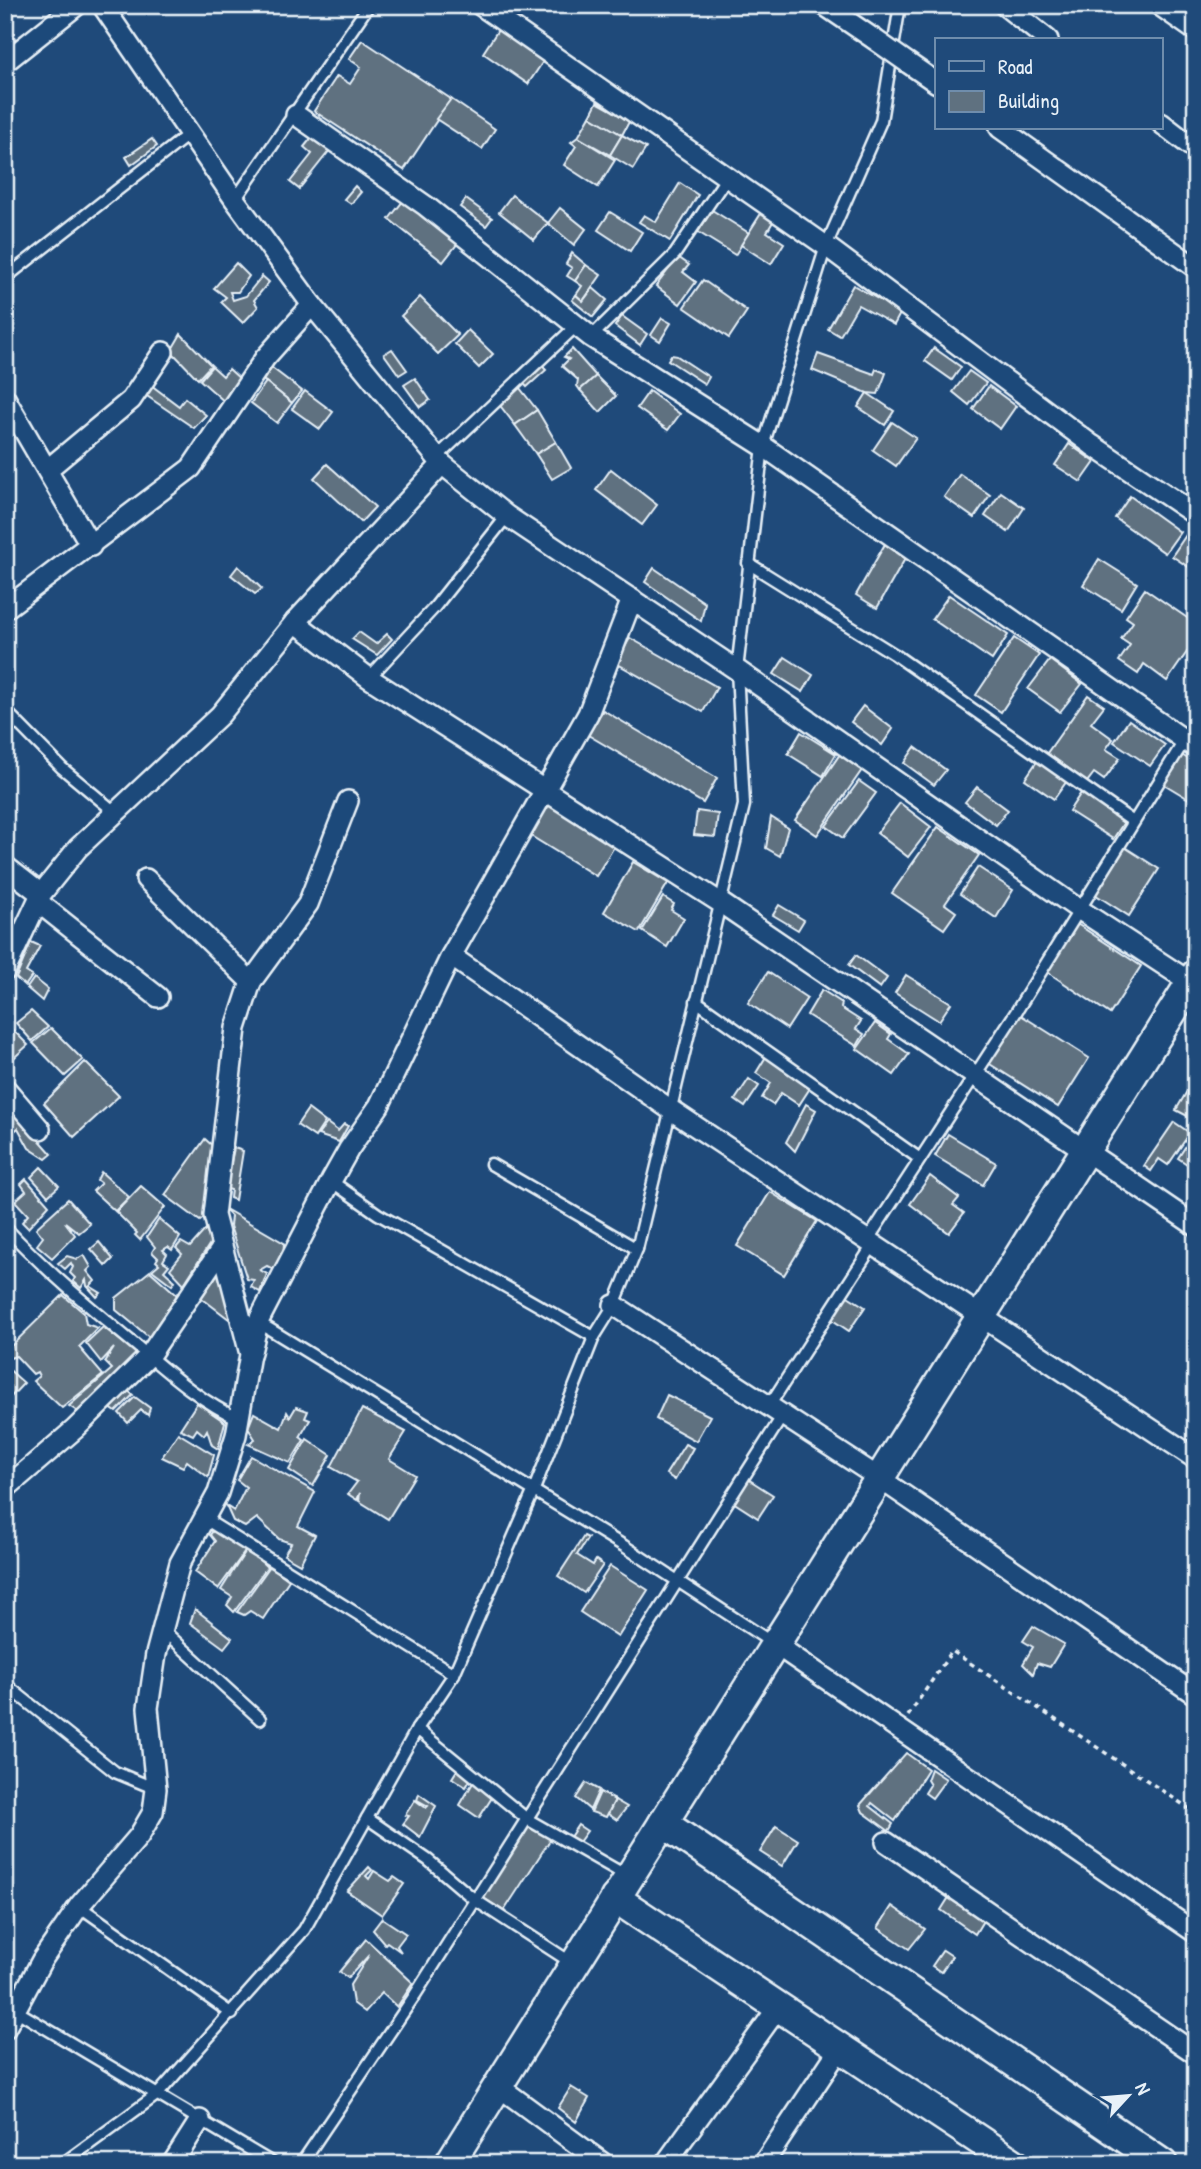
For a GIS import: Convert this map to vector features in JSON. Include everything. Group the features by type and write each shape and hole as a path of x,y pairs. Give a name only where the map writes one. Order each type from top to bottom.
{"main road":[{"path":"449,2164 1085,1149 1194,981"},
{"path":"663,1823 1163,2164"},
{"path":"621,1887 780,2005 999,2159"}],"street":[{"path":"5,62 76,5"},
{"path":"102,5 235,200 312,305 439,461 507,516 737,670 1077,908 1194,981"},
{"path":"480,5 826,246 1092,445 1196,515"},
{"path":"824,5 935,82"},
{"path":"1004,5 1045,38"},
{"path":"1159,5 1196,31"},
{"path":"296,115 426,206 584,331 763,446 1190,743"},
{"path":"1162,124 1196,150"},
{"path":"1003,130 1196,268"},
{"path":"5,609 92,546 191,468 265,358 312,305"},
{"path":"48,469 131,400 163,352"},
{"path":"5,398 92,546"},
{"path":"5,971 40,898 78,848 220,715 295,622 439,461"},
{"path":"5,2029 42,1960 79,1906 139,1836 153,1812 156,1789 148,1708 156,1654 180,1563 218,1493 239,1419 258,1322 331,1181 379,1106 451,956 546,793 588,713 632,599"},
{"path":"295,622 369,678 720,904 1196,1226"},
{"path":"250,1354 214,1215 236,1028 251,982 308,904 348,801"},
{"path":"5,866 158,997"},
{"path":"146,879 251,982"},
{"path":"451,956 671,1110 1196,1459"},
{"path":"5,1088 40,1129"},
{"path":"6,1485 75,1429 149,1356 222,1248"},
{"path":"614,1305 879,1478 1196,1695"},
{"path":"775,1644 1196,1933"},
{"path":"886,1842 1196,2054"},
{"path":"665,2164 780,2005"},
{"path":"763,2164 840,2048"},
{"path":"498,2086 604,2164"},
{"path":"172,2164 200,2120"}],"lane":[{"path":"235,200 296,115 369,5"},
{"path":"62,2164 158,2094 304,1930 416,1729 454,1674 533,1492 594,1338 614,1305 637,1249 744,805 737,670 763,446 826,246 881,121 900,5"},
{"path":"5,278 189,134"},
{"path":"439,461 584,331 675,254 727,177"},
{"path":"369,678 434,608 507,516"},
{"path":"748,562 894,654 1132,821"},
{"path":"5,710 62,768 116,813"},
{"path":"301,2164 475,1900 677,1580 920,1159 1016,1012 1132,821 1190,743 1196,722"},
{"path":"696,1001 920,1159"},
{"path":"491,1164 637,1249"},
{"path":"331,1181 378,1214 594,1338"},
{"path":"5,1227 46,1271 149,1356 215,1408 239,1419"},
{"path":"258,1322 677,1580 775,1644"},
{"path":"205,1519 454,1674"},
{"path":"164,1631 260,1719"},
{"path":"5,1684 116,1772 156,1789"},
{"path":"416,1729 527,1819 621,1887"},
{"path":"367,1818 428,1860 475,1900 574,1965"},
{"path":"79,1906 232,2014"},
{"path":"15,2010 274,2164"}],"path":[{"path":"899,1729 952,1651 1196,1813"}],"building":[{"path":"498,30 544,60 528,84 483,53"},
{"path":"362,40 451,99 404,170 314,111 337,76 350,84 361,67 349,59"},
{"path":"451,99 495,129 482,149 436,119"},
{"path":"597,102 630,120 622,135 590,116"},
{"path":"590,116 622,135 610,155 578,137"},
{"path":"622,135 646,148 633,169 610,155"},
{"path":"313,136 330,150 299,189 290,182 312,154 304,147"},
{"path":"578,137 615,160 598,187 564,165 576,146 571,142"},
{"path":"152,139 157,146 131,165 126,157"},
{"path":"680,183 698,195 670,241 639,222 644,215 656,222"},
{"path":"355,186 361,192 351,204 344,199"},
{"path":"512,195 548,223 534,240 499,212"},
{"path":"466,199 492,218 486,226 460,207"},
{"path":"404,200 458,243 443,262 389,219"},
{"path":"560,208 586,229 574,245 548,223"},
{"path":"712,210 749,233 735,255 698,232"},
{"path":"610,212 642,232 630,251 598,230"},
{"path":"762,212 774,220 767,232 784,243 771,264 741,245"},
{"path":"572,253 586,265 575,281 567,276 572,268 566,264"},
{"path":"678,257 689,265 683,272 696,282 680,304 656,286"},
{"path":"236,263 249,276 238,292 230,292 233,300 246,296 262,276 269,282 254,300 258,307 243,323 221,302 226,297 214,288"},
{"path":"586,265 601,275 583,301 576,295 582,286 575,281"},
{"path":"703,280 747,311 729,338 684,307"},
{"path":"853,285 901,312 894,325 858,305 840,336 828,329"},
{"path":"593,288 607,300 593,317 572,300 576,295 583,301"},
{"path":"420,297 458,335 438,354 401,316"},
{"path":"622,316 647,334 640,345 615,326"},
{"path":"662,318 671,323 660,341 651,335"},
{"path":"468,330 493,354 479,368 455,344"},
{"path":"181,334 211,365 198,379 171,351"},
{"path":"934,348 961,367 952,380 925,361"},
{"path":"392,349 407,370 399,375 384,354"},
{"path":"572,349 596,376 580,390 577,386 578,380 562,366 569,359 564,357"},
{"path":"818,354 874,374 876,369 886,373 878,394 867,393 812,370"},
{"path":"671,355 677,356 709,377 705,384 668,360"},
{"path":"538,361 546,370 527,387 519,379"},
{"path":"212,366 223,376 229,369 241,380 226,403 200,380"},
{"path":"272,368 302,391 292,403 263,380"},
{"path":"969,371 986,383 969,405 953,392"},
{"path":"596,376 616,396 600,412 580,390"},
{"path":"415,378 430,400 420,407 404,385"},
{"path":"147,382 179,406 185,398 206,415 194,428 141,392"},
{"path":"266,382 292,403 277,423 251,403"},
{"path":"516,383 537,410 515,425 495,399"},
{"path":"989,386 1016,406 1000,429 973,409"},
{"path":"305,391 333,412 320,429 292,409"},
{"path":"649,391 680,414 668,430 637,408"},
{"path":"867,393 894,411 885,425 858,407"},
{"path":"537,410 556,442 536,454 515,425"},
{"path":"892,422 916,438 896,466 873,450"},
{"path":"556,442 571,468 552,479 536,454"},
{"path":"1069,444 1095,462 1081,482 1055,465"},
{"path":"327,464 375,507 361,522 314,478"},
{"path":"611,469 657,505 642,525 596,490"},
{"path":"960,474 990,495 974,518 944,497"},
{"path":"1001,492 1024,508 1008,532 985,516"},
{"path":"1130,496 1180,532 1165,553 1115,518"},
{"path":"1188,532 1196,537 1196,572 1172,556"},
{"path":"885,544 906,557 877,608 856,595"},
{"path":"1099,559 1137,583 1121,609 1083,585"},
{"path":"238,566 262,589 255,594 231,575"},
{"path":"654,568 705,603 701,621 645,582"},
{"path":"1145,589 1196,624 1196,639 1167,681 1144,664 1138,674 1119,661 1130,645 1121,639 1133,622 1126,617"},
{"path":"949,595 1008,635 992,660 932,619"},
{"path":"359,632 376,644 387,634 392,639 377,655 352,639"},
{"path":"630,638 717,687 703,712 616,663"},
{"path":"1014,638 1039,655 1001,712 976,695"},
{"path":"785,657 813,675 803,692 774,674"},
{"path":"1050,660 1082,684 1060,712 1028,689"},
{"path":"1088,695 1104,706 1091,723 1113,739 1106,749 1120,758 1104,780 1094,773 1087,782 1047,753"},
{"path":"863,706 893,729 882,745 851,722"},
{"path":"603,710 717,778 703,803 588,735"},
{"path":"1129,720 1165,745 1150,766 1114,742"},
{"path":"801,732 836,754 823,776 788,754"},
{"path":"915,747 946,770 934,785 904,763"},
{"path":"1177,752 1196,764 1196,795 1192,801 1159,781"},
{"path":"840,754 862,770 817,835 795,820"},
{"path":"1040,757 1069,778 1054,799 1025,779"},
{"path":"859,781 876,793 843,838 826,826"},
{"path":"977,787 1008,810 996,825 965,802"},
{"path":"1083,790 1126,819 1113,839 1069,811"},
{"path":"545,802 615,845 596,876 526,833"},
{"path":"900,803 931,827 908,857 877,833"},
{"path":"697,811 718,814 715,837 694,835"},
{"path":"771,817 788,828 780,856 766,848"},
{"path":"938,827 979,855 945,904 956,912 944,929 892,893"},
{"path":"1123,846 1159,869 1129,916 1093,893"},
{"path":"633,862 668,883 639,932 604,912"},
{"path":"978,867 1013,890 996,918 960,894"},
{"path":"663,897 674,904 671,910 684,918 667,947 642,931"},
{"path":"779,905 804,920 798,930 773,915"},
{"path":"1077,924 1141,966 1110,1014 1046,971"},
{"path":"31,942 40,946 26,972 32,976 25,986 16,978"},
{"path":"856,955 887,978 880,988 849,965"},
{"path":"768,972 807,998 787,1029 748,1003"},
{"path":"906,975 951,1003 939,1021 895,993"},
{"path":"34,978 48,989 42,1001 27,988"},
{"path":"822,990 842,1003 841,1008 861,1021 856,1029 864,1034 857,1046 807,1015"},
{"path":"31,1011 48,1027 32,1041 16,1023"},
{"path":"1016,1012 1089,1058 1058,1107 985,1061"},
{"path":"5,1022 28,1045 5,1066"},
{"path":"875,1023 891,1034 888,1039 909,1054 894,1075 857,1049"},
{"path":"51,1028 83,1060 65,1076 33,1043"},
{"path":"767,1055 812,1085 799,1105 781,1093 773,1105 762,1098 771,1083 756,1073"},
{"path":"85,1062 119,1096 74,1137 44,1103"},
{"path":"1196,1076 1196,1119 1195,1120 1176,1110"},
{"path":"749,1079 759,1086 745,1107 735,1100"},
{"path":"5,1101 52,1154 46,1159 29,1148 18,1128 5,1139"},
{"path":"806,1104 816,1110 795,1151 786,1142"},
{"path":"308,1109 325,1122 315,1137 297,1125"},
{"path":"1174,1122 1190,1133 1168,1165 1159,1159 1151,1171 1144,1166"},
{"path":"327,1123 338,1131 344,1124 348,1126 339,1142 318,1135"},
{"path":"948,1134 996,1163 983,1185 935,1156"},
{"path":"1193,1135 1196,1137 1196,1170 1178,1158"},
{"path":"205,1139 215,1148 205,1200 206,1216 200,1221 165,1195"},
{"path":"234,1148 243,1151 235,1200 230,1198 231,1190 228,1189 227,1197 224,1195"},
{"path":"41,1167 59,1186 48,1196 31,1177"},
{"path":"101,1172 129,1197 115,1211 93,1191 101,1183 97,1180"},
{"path":"930,1176 959,1198 953,1205 964,1213 949,1233 910,1204"},
{"path":"26,1179 49,1205 28,1228 22,1222 28,1215 15,1201 26,1191 21,1184"},
{"path":"141,1186 165,1207 140,1240 135,1235 137,1233 116,1212"},
{"path":"770,1192 817,1221 784,1275 737,1246"},
{"path":"68,1199 90,1224 79,1233 65,1222 75,1235 52,1258 37,1245 43,1237 36,1228"},
{"path":"222,1207 284,1243 283,1258 280,1257 273,1269 267,1266 260,1270 267,1274 260,1292 251,1287 254,1280 247,1279 230,1226 231,1216"},
{"path":"159,1219 180,1237 172,1250 168,1247 163,1250 167,1254 163,1261 169,1265 164,1271 175,1281 172,1285 152,1270 159,1264 156,1261 158,1258 152,1252 155,1247 147,1237"},
{"path":"206,1229 213,1237 211,1242 184,1284 170,1269 182,1254 176,1248 181,1242 190,1247"},
{"path":"99,1242 113,1259 106,1266 91,1249"},
{"path":"84,1255 91,1267 87,1271 95,1281 90,1286 101,1293 97,1297 87,1286 86,1280 81,1288 73,1281 75,1278 70,1273 73,1267 71,1263 65,1269 58,1263 67,1256 77,1259"},
{"path":"217,1261 234,1323 195,1293"},
{"path":"150,1271 177,1295 149,1337 116,1310 116,1298"},
{"path":"843,1293 865,1307 849,1331 828,1317"},
{"path":"63,1295 84,1313 86,1324 98,1328 79,1347 103,1375 62,1408 33,1381 39,1376 37,1372 33,1374 16,1356 10,1358 5,1352"},
{"path":"103,1327 139,1355 80,1413 69,1406 112,1369 105,1362 114,1348 101,1362 86,1343"},
{"path":"5,1366 24,1383 7,1401 5,1400"},
{"path":"124,1387 133,1395 116,1412 106,1405"},
{"path":"667,1395 710,1416 696,1441 656,1419"},
{"path":"135,1397 150,1408 148,1415 141,1410 128,1423 119,1413"},
{"path":"197,1403 225,1422 218,1449 212,1445 207,1430 204,1435 197,1429 193,1435 180,1429"},
{"path":"296,1407 308,1411 305,1418 310,1420 300,1437 304,1440 290,1463 248,1444 255,1439 248,1428 254,1413 281,1428 287,1412 290,1417"},
{"path":"362,1409 406,1432 389,1459 415,1475 388,1519 359,1501 360,1493 357,1500 348,1494 357,1482 331,1467"},
{"path":"178,1433 214,1455 208,1477 187,1461 183,1467 162,1457"},
{"path":"307,1439 331,1455 313,1486 289,1470"},
{"path":"685,1444 693,1448 675,1480 666,1474"},
{"path":"251,1456 315,1492 298,1526 315,1535 300,1564 284,1555 291,1543 279,1539 257,1518 245,1527 233,1521 226,1506 234,1511 246,1487 237,1480"},
{"path":"748,1479 773,1495 758,1518 733,1502"},
{"path":"215,1528 247,1549 218,1589 195,1572 215,1541 210,1535"},
{"path":"584,1536 588,1538 577,1555 593,1565 596,1560 603,1565 584,1593 558,1576"},
{"path":"247,1549 267,1567 234,1612 227,1605 232,1597 221,1590"},
{"path":"270,1566 289,1580 263,1619 250,1611 244,1615 237,1612"},
{"path":"610,1566 648,1590 618,1637 580,1612"},
{"path":"195,1609 232,1638 224,1648 190,1623"},
{"path":"1033,1626 1064,1644 1050,1667 1037,1663 1033,1674 1023,1664 1033,1647 1023,1641"},
{"path":"906,1753 928,1769 895,1821 872,1803 870,1806 893,1824 889,1831 863,1812 860,1805"},
{"path":"459,1767 472,1777 466,1787 452,1778"},
{"path":"931,1769 946,1779 932,1798 925,1793 930,1785 927,1780"},
{"path":"474,1781 493,1796 479,1818 460,1805"},
{"path":"586,1783 599,1790 590,1810 576,1798"},
{"path":"600,1792 615,1800 606,1817 591,1812"},
{"path":"419,1794 436,1806 420,1837 403,1824 409,1816 405,1815 415,1800 426,1808 428,1806 417,1800"},
{"path":"615,1800 627,1807 617,1820 608,1814"},
{"path":"527,1824 552,1837 504,1911 480,1896"},
{"path":"578,1825 587,1831 579,1842 570,1837"},
{"path":"776,1826 798,1840 782,1866 760,1852"},
{"path":"369,1867 372,1870 366,1876 369,1879 374,1871 390,1881 394,1877 404,1884 382,1915 347,1891"},
{"path":"953,1891 987,1914 975,1934 941,1910"},
{"path":"892,1906 925,1929 909,1949 878,1928"},
{"path":"382,1918 406,1934 397,1946 401,1952 387,1942 385,1944 373,1930"},
{"path":"366,1939 413,1983 397,2007 382,1993 365,2012 353,2003 350,1985 369,1955 348,1978 339,1972"},
{"path":"943,1950 952,1956 941,1972 932,1966"},
{"path":"571,2087 589,2098 576,2122 558,2108"}]}
